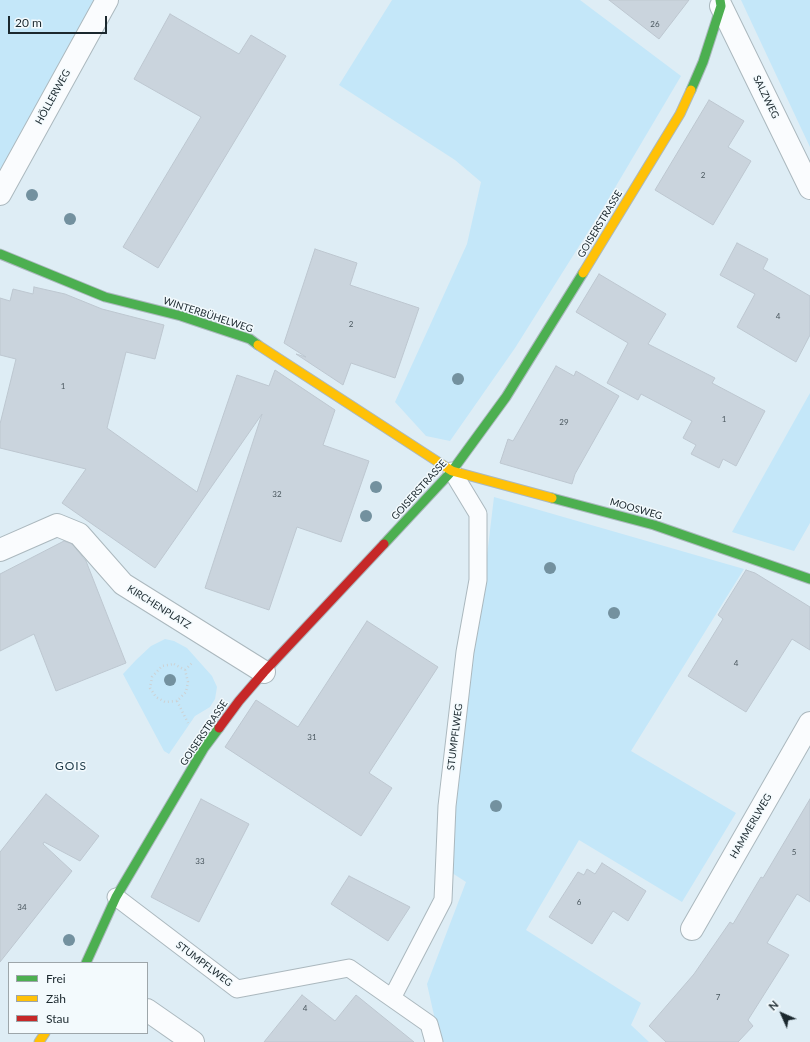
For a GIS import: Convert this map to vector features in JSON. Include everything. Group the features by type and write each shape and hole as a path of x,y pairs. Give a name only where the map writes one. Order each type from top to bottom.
{"street":[{"name":"HÖLLERWEG","path":"0,194 107,0"},
{"name":"SALZWEG","path":"721,3 810,188"},
{"name":"GOISERSTRASSE","path":"86,962 116,897 204,748 239,701 264,672 452,471 506,397 680,114 703,62 721,3"},
{"name":"WINTERBÜHELWEG","path":"0,254 105,297 181,316 250,339 452,471"},
{"name":"MOOSWEG","path":"452,471 654,525 810,579"},
{"name":"KIRCHENPLATZ","path":"0,550 57,525 79,534 123,584 264,672"},
{"name":"HAMMERLWEG","path":"692,929 810,723"},
{"path":"148,1011 193,1042"}],"lane":[{"name":"STUMPFLWEG","path":"392,998 443,900 447,806 465,652 478,580 478,514 452,471"},
{"name":"STUMPFLWEG","path":"116,897 237,989 348,968 429,1024 434,1042"}],"path":[{"path":"174,664 185,670 188,682 186,692 177,701 165,702 160,700 150,688 152,677 162,666 174,664"}],"shaded area":[{"path":"0,0 97,0 0,177"},
{"path":"392,0 580,0 681,76 603,208 515,348 450,441 426,436 395,402 467,244 481,182 455,160 339,85"},
{"path":"741,0 810,0 810,147 801,128"},
{"path":"810,393 810,523 794,551 732,532"},
{"path":"494,497 744,569 631,751 736,813 682,902 579,840 526,930 641,1003 631,1025 649,1042 440,1042 427,984 466,882 449,871 456,781"},
{"path":"165,639 174,641 187,648 212,676 217,687 215,699 210,707 195,716 169,754 164,751 123,674 151,646"}],"building":[{"path":"609,0 689,0 659,39"},
{"path":"170,14 239,54 251,35 286,56 158,268 123,247 201,117 134,79"},
{"path":"709,100 744,121 728,147 751,161 713,225 655,190"},
{"path":"737,243 768,259 763,269 810,296 810,335 796,362 737,327 755,294 720,275"},
{"path":"315,249 357,263 350,285 419,308 395,378 351,363 343,385 296,354 306,357 284,343"},
{"path":"599,274 666,314 648,344 715,378 712,383 765,411 736,466 723,459 719,468 691,454 696,445 683,438 692,421 641,394 638,400 607,383 628,343 576,312"},
{"path":"34,287 65,294 102,309 164,325 155,359 126,352 107,428 197,492 237,375 269,386 275,370 335,410 323,445 369,461 341,542 297,527 269,610 205,588 262,414 155,568 62,503 86,469 0,448 0,424 16,359 0,355 0,298 10,301 13,289 33,294"},
{"path":"556,366 574,376 576,371 619,396 575,474 572,484 500,463 508,439 513,441"},
{"path":"64,541 72,544 86,561 126,663 56,691 34,634 0,651 0,574"},
{"path":"746,570 755,573 810,607 810,650 792,639 746,712 688,676 723,619 718,615"},
{"path":"367,621 438,667 369,773 392,788 361,836 225,747 256,700 298,727"},
{"path":"46,794 99,836 80,861 44,842 43,844 72,871 0,962 0,852"},
{"path":"201,799 249,824 199,922 151,897"},
{"path":"810,799 810,902 797,894 767,943 789,955 748,1020 753,1026 738,1042 666,1042 649,1026 694,974 730,922 733,924 761,877 763,878"},
{"path":"602,863 646,891 628,921 613,911 592,944 549,917 578,872 584,875 587,869 595,874"},
{"path":"349,876 410,907 388,941 331,904"},
{"path":"302,995 335,1021 356,995 414,1042 264,1042"}],"traffic: fast":[{"path":"691,90 703,62 721,6 720,0"},
{"path":"0,254 105,297 181,316 250,339 258,345"},
{"path":"384,544 452,471 506,397 583,273"},
{"path":"552,498 654,525 810,579"},
{"path":"86,962 116,897 204,748 219,728"}],"traffic: slow":[{"path":"583,273 680,114 691,90"},
{"path":"258,345 452,471 552,498"},
{"path":"39,1042 44,1034"}],"traffic: jam":[{"path":"219,728 239,701 264,672 384,544"}],"district":[{"name":"GOIS","path":"71,766"}]}
